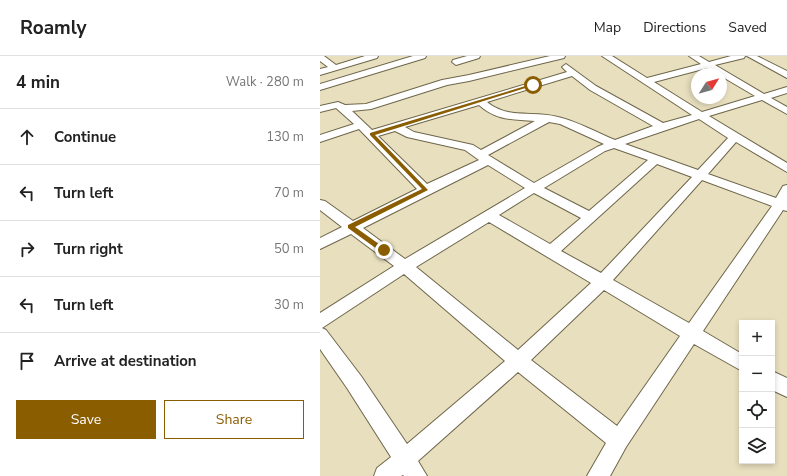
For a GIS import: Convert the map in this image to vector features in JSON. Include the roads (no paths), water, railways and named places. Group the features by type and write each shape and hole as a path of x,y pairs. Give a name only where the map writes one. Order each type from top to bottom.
{"street":[{"path":"320,56 335,68"},
{"path":"320,72 374,56"},
{"path":"320,87 358,76 409,58 422,56"},
{"path":"456,62 476,56"},
{"path":"606,56 787,168"},
{"path":"693,56 787,111"},
{"path":"647,81 741,56"},
{"path":"751,56 787,75"},
{"path":"344,108 367,107 422,88 558,57 573,73 593,88 662,127"},
{"path":"345,65 358,76"},
{"path":"372,134 573,73"},
{"path":"320,322 488,215 590,155 614,144 662,127 787,90"},
{"path":"480,101 497,114 519,118 546,119 564,122 614,144 698,175 785,200 619,440 603,474"},
{"path":"320,108 332,105 338,105 344,108 372,134 425,190"},
{"path":"320,244 350,227 425,190 484,157 546,119"},
{"path":"320,139 362,125"},
{"path":"396,127 411,135 469,147 534,188 591,218"},
{"path":"385,476 518,361 602,282 698,175 735,137"},
{"path":"552,251 656,159"},
{"path":"320,204 406,266 518,361 619,440"},
{"path":"488,215 739,361"},
{"path":"320,335 354,382 416,476"},
{"path":"775,382 787,388"}]}
